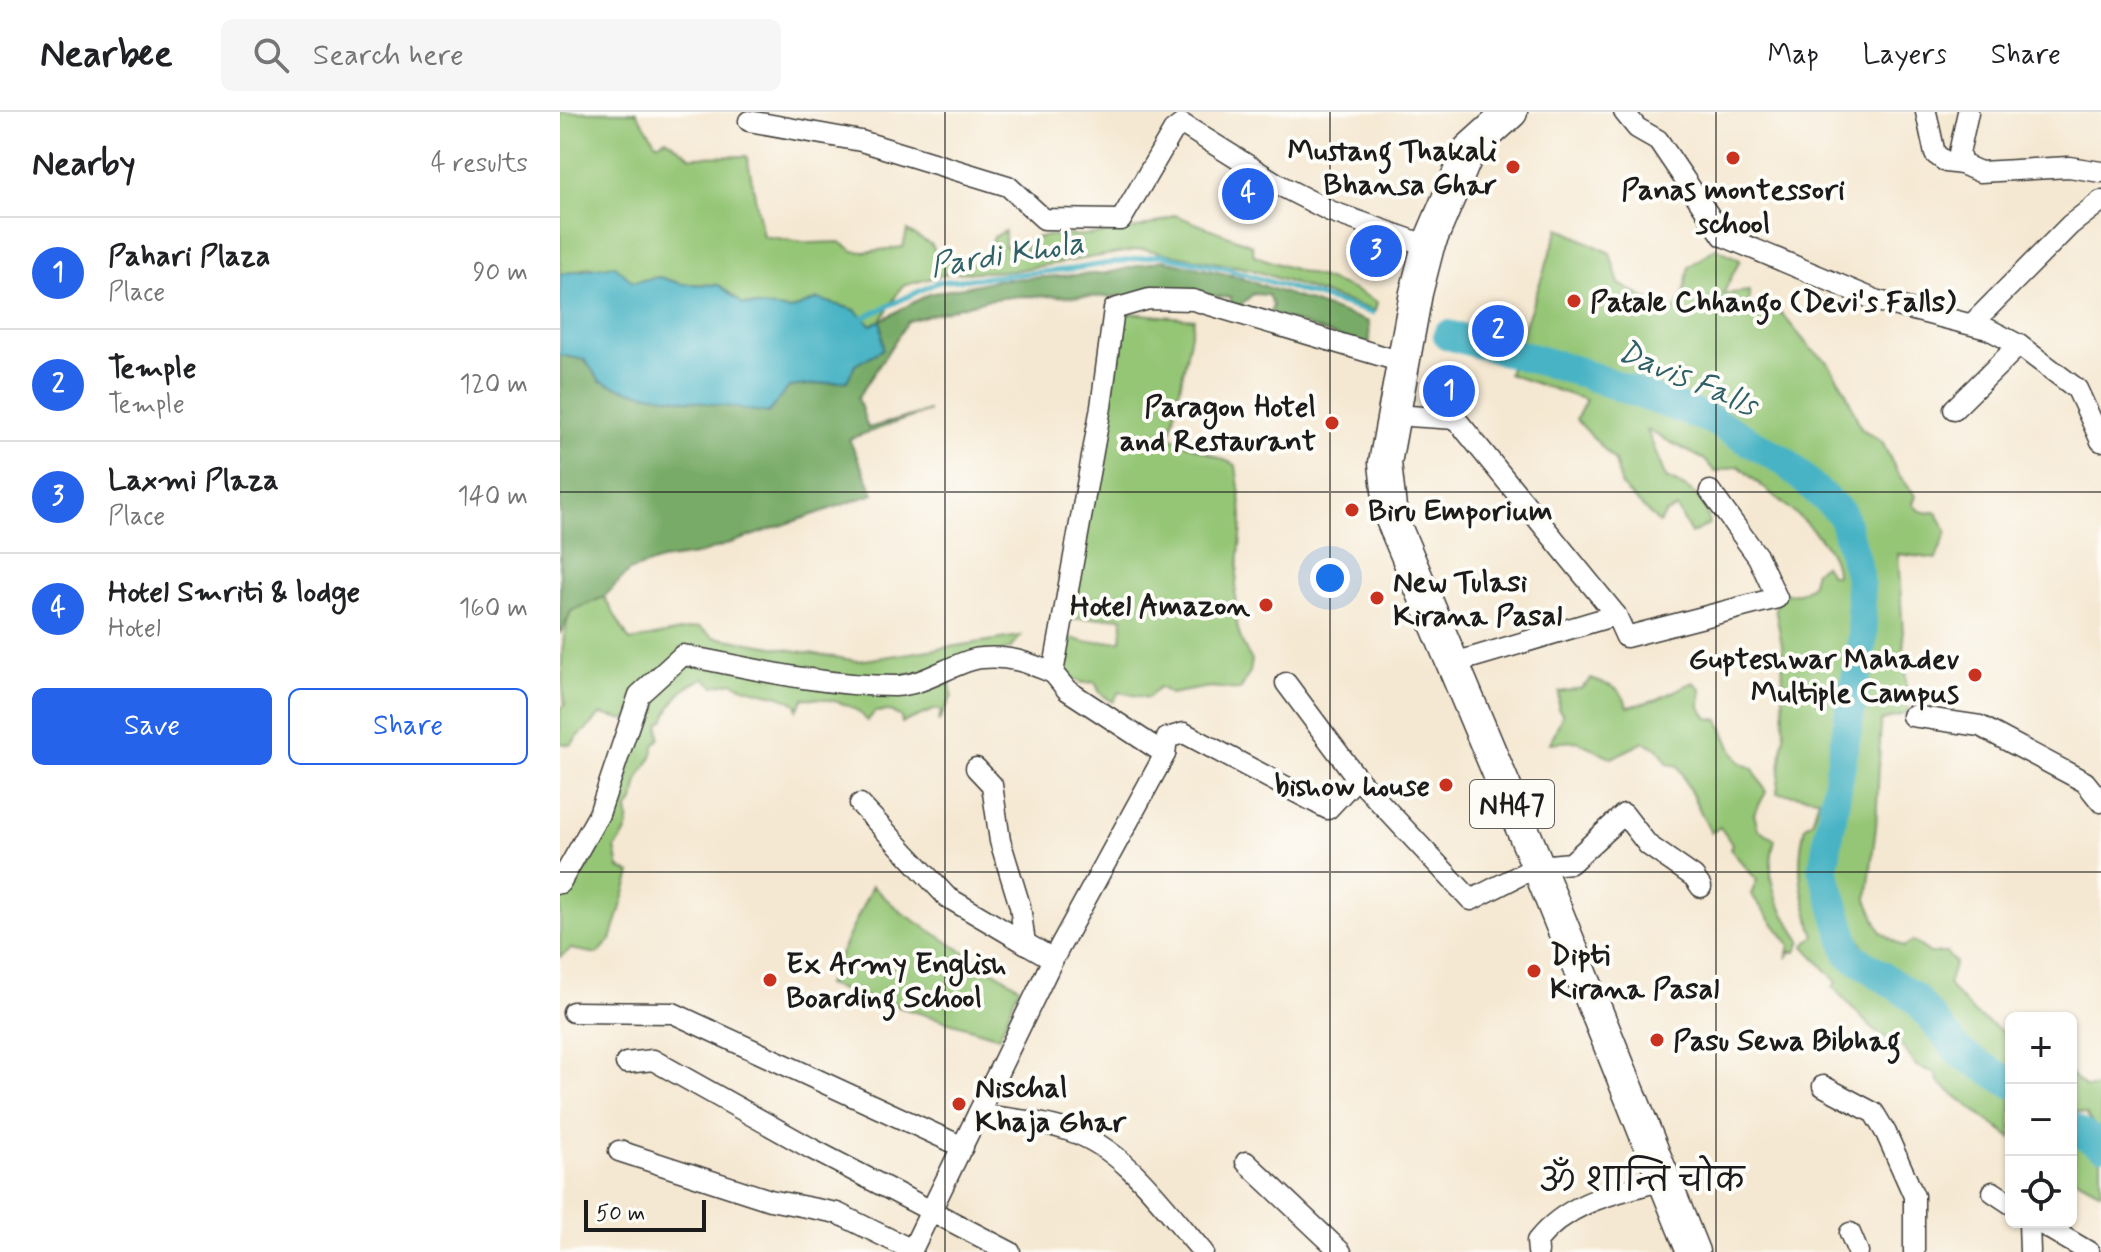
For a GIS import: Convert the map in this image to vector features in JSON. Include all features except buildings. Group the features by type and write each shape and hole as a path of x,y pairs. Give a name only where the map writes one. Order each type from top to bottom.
{"highway":[{"name":"NH47","path":"1511,112 1469,150 1428,246 1402,362 1385,463 1391,517 1538,866 1693,1252"}],"street":[{"path":"1624,112 1637,128 1658,140 1723,236 1878,301 1972,324 2019,345 2077,389 2101,441"},
{"path":"1926,112 1935,154 1946,162 1962,164 1980,172 2069,167 2101,172"},
{"path":"1962,164 1959,153 1968,112"},
{"path":"749,121 861,141 1008,186 1044,219 1103,223 1121,220 1173,131 1182,124 1281,186 1330,211 1428,246"},
{"path":"1972,324 2070,225 2101,201"},
{"path":"1053,673 1101,407 1114,309 1149,299 1193,300 1402,362"},
{"path":"1954,409 2019,345"},
{"path":"1393,415 1456,419 1616,615 1626,637 1777,598 1758,557 1710,491"},
{"path":"1454,663 1616,615"},
{"path":"560,883 599,814 639,695 683,655 813,680 898,686 942,675 980,658 1021,659 1053,673 1067,690 1165,754"},
{"path":"1286,683 1357,778 1463,896 1471,900 1538,866 1571,863 1624,814 1648,845 1694,877 1701,887"},
{"path":"1912,716 1980,726 2085,782 2101,802"},
{"path":"619,1151 770,1200 837,1213 912,1251 1053,959 1165,754 1167,738 1184,733 1328,809 1357,778"},
{"path":"976,768 992,785 1000,841 1020,906 1025,943"},
{"path":"860,804 947,897 1053,959"},
{"path":"573,1012 673,1013 963,1147"},
{"path":"626,1063 653,1060 1010,1252"},
{"path":"1823,1086 1874,1113 1886,1133 1914,1196 1914,1252"},
{"path":"978,1114 1050,1125 1094,1142 1127,1166 1203,1252"},
{"path":"1246,1162 1341,1252"},
{"path":"1538,1252 1537,1241 1548,1228 1584,1201 1664,1180"},
{"path":"1993,1192 2005,1200"},
{"path":"2029,1228 2030,1252"},
{"path":"2048,1228 2089,1252"}],"green space":[{"path":"560,112 636,112 657,144 666,139 691,157 747,156 763,236 810,243 840,242 854,251 864,252 903,247 907,231 932,245 936,253 969,263 982,261 994,237 1005,231 1005,246 1023,254 1028,240 1035,238 1119,231 1154,224 1175,215 1252,245 1254,255 1363,294 1377,302 1375,311 1250,269 1143,249 1011,271 950,273 902,286 881,320 871,325 855,310 818,299 791,310 743,304 719,285 682,284 659,277 633,282 588,267 564,275 560,274"},
{"path":"1559,228 1610,253 1619,284 1672,313 1683,296 1689,267 1716,248 1740,260 1723,294 1749,291 1749,314 1759,304 1777,308 1811,349 1827,361 1845,390 1861,428 1882,442 1898,474 1916,496 1913,504 1923,512 1936,512 1947,531 1936,559 1898,554 1908,713 1881,721 1876,827 1867,900 1881,932 1903,947 1913,941 1930,953 1946,953 1955,962 1948,985 1975,1014 2005,1033 2005,1071 1961,1049 1948,1017 1929,998 1897,978 1866,952 1833,889 1831,852 1852,765 1853,732 1868,642 1869,568 1860,529 1843,496 1726,414 1720,431 1738,449 1793,472 1799,478 1798,487 1812,494 1818,505 1829,508 1846,532 1841,535 1857,613 1853,642 1857,648 1853,663 1855,673 1831,823 1820,835 1824,905 1837,925 1837,942 1849,965 1908,999 1938,1043 1945,1037 1987,1084 2005,1093 2005,1133 1939,1083 1935,1073 1916,1066 1904,1048 1873,1030 1833,987 1837,982 1804,946 1815,936 1803,894 1800,855 1805,826 1812,822 1819,798 1777,793 1784,736 1782,645 1775,608 1785,594 1799,593 1811,586 1815,571 1824,565 1831,575 1836,575 1825,545 1798,516 1739,466 1715,472 1705,460 1647,430 1666,478 1701,500 1709,524 1691,534 1677,508 1666,513 1659,523 1622,487 1615,461 1576,419 1586,400 1508,374"},
{"path":"1163,260 1235,276 1369,322 1370,348 1270,313 1273,306 1268,295 1253,294 1238,308 1230,306 1231,298 1164,291 1136,297 1020,296 986,300 908,321 858,398 868,428 929,411 849,439 874,494 696,555 661,560 629,571 604,597 571,611 560,634 560,355 585,360 600,381 768,413 789,387 847,381 855,365 883,349 881,320 929,294 997,280 1107,273"},
{"path":"1130,313 1194,319 1170,437 1236,465 1242,521 1235,610 1243,644 1252,660 1250,672 1240,690 1210,687 1170,694 1159,687 1148,698 1119,692 1113,702 1100,693 1095,682 1084,683 1064,676 1067,637 1085,642 1121,641 1123,617 1074,619 1082,540 1120,319"},
{"path":"604,597 630,641 699,627 713,637 858,661 1021,636 1010,649 943,669 863,682 691,651 626,720 600,714 571,745 560,743 560,708 565,705 562,657 567,622 571,611"},
{"path":"712,664 880,695 905,695 950,683 952,696 938,723 941,712 936,709 902,723 901,717 890,711 875,712 867,721 847,705 821,699 804,698 797,710 796,704 788,700 733,682 714,686 704,678 689,686 659,724 660,738 640,776 627,810 626,831 615,848 619,868 631,873 611,940 597,954 571,949 560,957 560,897 586,871 628,779 626,757 639,707 666,675 688,666"},
{"path":"1591,679 1618,690 1628,707 1658,699 1693,682 1701,689 1700,707 1708,718 1719,720 1733,752 1740,762 1753,769 1766,792 1754,814 1758,829 1775,839 1772,882 1780,905 1801,941 1796,952 1790,952 1787,958 1790,945 1751,894 1757,880 1730,849 1732,844 1720,827 1711,833 1678,766 1668,764 1658,748 1644,742 1612,758 1577,741 1550,743 1563,714 1558,709 1559,692 1582,688"},
{"path":"872,886 901,912 1019,987 999,1037 826,985"},
{"path":"2077,1080 2086,1088 2101,1088 2101,1137 2086,1114 2077,1112"},
{"path":"2077,1139 2101,1156 2101,1192 2077,1179"}],"water":[{"path":"614,265 633,282 659,277 682,284 719,285 743,304 791,310 818,299 855,310 871,325 881,320 883,349 855,365 847,381 789,387 768,413 629,391 600,381 585,360 560,355 560,274"}],"waterway":[{"name":"Pardi Khola","path":"859,320 938,282 1072,269 1161,255 1228,269 1372,313"},
{"path":"1448,335 1580,372"},
{"name":"Davis Falls","path":"1590,376 1712,420 1784,461 1842,514 1859,574 1863,636 1823,869 1849,954 1916,999 1960,1053 2005,1079"},
{"name":"Davis Falls","path":"2077,1131 2101,1145"}],"place":[{"name":"Panas montessori school","path":"1733,158"},
{"name":"Mustang Thakali Bhansa Ghar","path":"1513,167"},
{"name":"Hotel Smriti & lodge","path":"1248,194"},
{"name":"Laxmi Plaza","path":"1376,251"},
{"name":"Patale Chhango (Devi's Falls)","path":"1574,301"},
{"name":"Temple","path":"1498,331"},
{"name":"Pahari Plaza","path":"1449,391"},
{"name":"Paragon Hotel and Restaurant","path":"1332,423"},
{"name":"Biru Emporium","path":"1352,510"},
{"name":"New Tulasi Kirana Pasal","path":"1377,598"},
{"name":"Hotel Amazon","path":"1266,605"},
{"name":"Gupteshwar Mahadev Multiple Campus","path":"1975,675"},
{"name":"bishow house","path":"1446,785"},
{"name":"Dipti Kirana Pasal","path":"1534,971"},
{"name":"Ex Army English Boarding School","path":"770,980"},
{"name":"Pasu Sewa Bibhag","path":"1657,1040"},
{"name":"Nischal Khaja Ghar","path":"959,1104"}],"district":[{"name":"ॐ शान्ति चोक","path":"1641,1180"}]}
